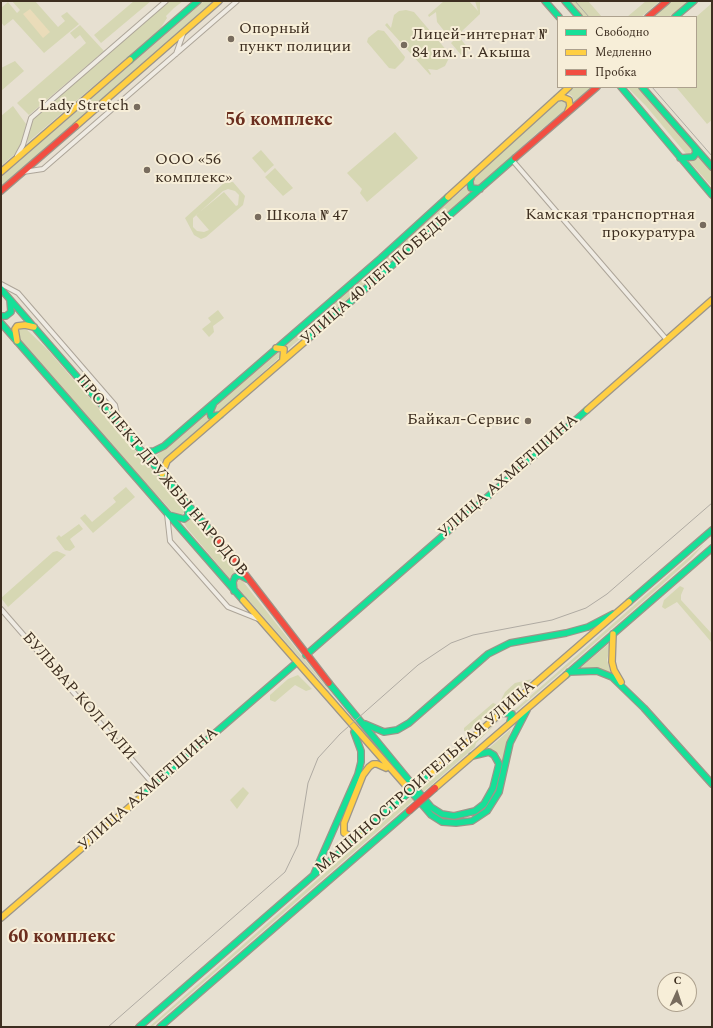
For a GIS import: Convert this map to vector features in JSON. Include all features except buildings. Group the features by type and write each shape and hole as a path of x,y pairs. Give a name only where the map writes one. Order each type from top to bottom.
{"main road":[{"path":"1,172 198,1"},
{"path":"1,191 219,1"},
{"path":"545,1 558,16"},
{"path":"565,1 578,16"},
{"path":"649,16 667,1"},
{"path":"675,16 694,1"},
{"name":"УЛИЦА 40 ЛЕТ ПОБЕДЫ","path":"142,452 150,452 160,449 380,258 568,88"},
{"name":"УЛИЦА 40 ЛЕТ ПОБЕДЫ","path":"162,474 167,461 596,88"},
{"path":"622,88 712,195"},
{"path":"643,88 712,167"},
{"path":"556,99 562,97 569,100 570,106 568,112"},
{"path":"680,158 693,157 696,153 695,148"},
{"path":"472,175 470,181 471,188 477,190 483,186"},
{"name":"ПРОСПЕКТ ДРУЖБЫ НАРОДОВ","path":"1,289 222,543 306,655 431,807 442,814 454,816 466,815 475,811 484,804 489,796 499,764 494,755 489,752 472,756"},
{"path":"1,316 6,316 11,312 10,299"},
{"name":"УЛИЦА АХМЕТШИНА","path":"306,655 712,300"},
{"name":"ПРОСПЕКТ ДРУЖБЫ НАРОДОВ","path":"1,323 348,721"},
{"path":"17,341 15,329 17,326 25,325 34,327"},
{"path":"276,348 284,349 285,352 283,360"},
{"path":"213,402 210,412 211,416 214,417 222,414"},
{"path":"167,514 179,519 184,519 188,516 189,510 186,501"},
{"name":"МАШИНОСТРОИТЕЛЬНАЯ УЛИЦА","path":"139,1027 712,530"},
{"name":"МАШИНОСТРОИТЕЛЬНАЯ УЛИЦА","path":"160,1027 712,548"},
{"path":"235,592 233,582 235,576 240,575 249,580"},
{"path":"362,722 384,732 397,730 409,723 488,654 510,643 566,633 588,626 617,612"},
{"path":"613,634 612,662 614,670 626,689"},
{"name":"УЛИЦА АХМЕТШИНА","path":"1,918 296,663"},
{"path":"569,672 597,671 612,677 626,689 712,784"},
{"path":"330,702 338,701 339,694"},
{"path":"348,721 430,815 442,822 464,822 476,819 487,811 494,801 499,792 512,739 528,708"},
{"path":"501,713 512,714 510,724"},
{"path":"314,875 358,774 361,762 361,751 356,735 348,721"},
{"path":"360,835 348,836 344,833 343,828 363,775 373,764 378,764 391,772"}],"street":[{"path":"16,159 23,145 31,118 166,1"},
{"path":"23,172 43,170 237,1"},
{"path":"176,54 183,32"},
{"path":"513,161 667,340"},
{"path":"1,284 18,293 115,405 119,424"},
{"path":"167,514 170,541 228,607 258,619"},
{"name":"БУЛЬВАР КОЛ ГАЛИ","path":"1,609 154,785"}],"green space":[{"path":"12,1 35,1 58,27 65,21 61,16 67,12 79,24 44,53 13,19 4,26 1,22 1,8 8,2 17,13 20,10"},
{"path":"134,1 151,1 101,43 94,35"},
{"path":"168,1 183,1 166,16 167,18 160,29 27,143 31,120"},
{"path":"204,1 215,1 1,187 1,177"},
{"path":"444,1 469,1 478,11 475,1 480,1 480,14 461,32 451,34 445,32 437,22 436,12 429,17 428,15"},
{"path":"568,1 588,1 601,16 581,16"},
{"path":"646,1 660,1 642,16 628,16"},
{"path":"671,1 688,1 670,16 654,16"},
{"path":"712,3 712,120 707,124 677,88 697,88 697,16"},
{"path":"406,10 414,12 448,52 449,58 445,66 437,70 428,69 431,74 430,75 385,25 387,23 391,28 394,15 399,11"},
{"path":"80,25 104,51 29,115 17,103 86,43 80,35 75,39 70,33"},
{"path":"378,30 384,31 405,57 395,69 389,68 367,42 368,38"},
{"path":"458,36 469,49 462,56 451,43"},
{"path":"15,61 24,71 1,91 1,68"},
{"path":"572,88 593,88 581,98 574,101 572,96 567,93"},
{"path":"628,88 640,88 693,150 692,155 687,155 646,106"},
{"path":"561,99 566,101 568,107 480,185 475,185 474,178 536,120"},
{"path":"13,106 26,124 23,138 17,152 1,166 1,116"},
{"path":"395,132 418,158 367,202 360,193 362,189 347,173"},
{"path":"261,150 274,165 265,173 252,158"},
{"path":"697,154 712,171 712,187 689,161 696,159"},
{"path":"275,168 293,188 283,196 265,177"},
{"path":"233,182 245,196 243,205 206,237 201,239 194,235 185,218 224,183","holes":["228,189 235,191 239,195 238,205 236,206 224,192 200,212 223,191","196,215 209,230 204,232 197,231 193,227 193,218"]},
{"path":"468,185 473,192 287,350 283,345"},
{"path":"218,310 224,318 213,326 214,332 209,337 202,329 211,322 208,318"},
{"path":"24,327 47,349 185,508 182,515 174,514 159,497 150,490 17,336 18,330"},
{"path":"276,351 281,351 282,355 219,412 215,411 214,407"},
{"path":"208,413 213,419 161,462 156,456 199,418"},
{"path":"126,487 135,497 93,533 80,518 85,514 92,522 116,502 113,498"},
{"path":"192,512 238,572 232,574 230,579 187,528 183,521 189,518"},
{"path":"79,524 83,529 70,539 75,547 70,551 65,550 56,538 59,535 61,537"},
{"path":"704,544 691,559 513,714 512,712"},
{"path":"57,551 66,555 8,607 1,598 53,552"},
{"path":"237,579 241,579 336,699 238,588 236,585"},
{"path":"680,586 684,588 681,595 681,600 712,634 712,643 677,602 665,609 662,607 664,600"},
{"path":"611,642 607,660 611,674 579,669"},
{"path":"298,675 312,689 306,691 295,685 275,702 270,700 270,695 288,679"},
{"path":"532,679 502,705 501,700 505,692 515,683"},
{"path":"493,703 496,704 495,707 467,732 464,731 464,728"},
{"path":"502,718 476,743 475,747 152,1027 149,1027"},
{"path":"511,729 502,765 500,755 492,749 488,749"},
{"path":"243,787 249,793 237,809 230,800"}],"sand":[{"path":"30,9 50,32 43,38 23,14"}],"tram line":[{"path":"575,1 588,16"},
{"path":"653,88 712,156"},
{"path":"108,1027 285,872 298,845 308,783 318,758 340,734 418,665 451,643 473,635 552,620 586,608 607,594 712,503"}],"traffic: fast":[{"path":"130,60 198,1"},
{"path":"545,1 558,16"},
{"path":"565,1 578,16"},
{"path":"676,16 694,1"},
{"path":"622,88 712,195"},
{"path":"643,88 712,167"},
{"path":"680,158 693,157 696,153 695,148"},
{"path":"308,339 515,158"},
{"path":"472,175 470,181 471,188 480,189"},
{"path":"142,452 154,451 164,446 381,258 448,197"},
{"path":"1,289 218,539"},
{"path":"1,316 6,316 11,312 10,300"},
{"path":"1,323 243,600"},
{"path":"213,405 210,412 211,416 220,415"},
{"path":"306,655 587,410"},
{"path":"169,515 184,519 188,516 188,506"},
{"path":"629,602 712,530"},
{"path":"566,675 712,548"},
{"path":"234,591 233,582 235,577 240,575 247,579"},
{"path":"365,724 384,732 397,730 409,723 488,654 510,643 566,633 588,627 613,614"},
{"path":"141,797 296,663"},
{"path":"569,672 597,671 612,677 644,708 712,784"},
{"path":"329,683 431,807 442,814 454,816 475,811 484,804 493,788 499,764 494,755 489,752 472,756"},
{"path":"407,787 431,815 442,822 456,823 472,821 487,811 499,792 510,743 527,710"},
{"path":"501,713 512,714 510,722"},
{"path":"314,874 358,774 361,762 361,751 354,732"},
{"path":"400,800 426,778"},
{"path":"139,1027 400,800"},
{"path":"160,1027 409,811"}],"traffic: slow":[{"path":"76,126 219,1"},
{"path":"1,172 130,60"},
{"path":"448,197 568,88"},
{"path":"557,98 562,97 569,100 570,106 568,111"},
{"path":"587,410 712,300"},
{"path":"17,341 15,329 17,326 25,325 34,327"},
{"path":"162,474 167,461 308,339"},
{"path":"276,348 284,349 283,359"},
{"path":"243,600 407,787"},
{"path":"426,778 629,602"},
{"path":"613,634 612,662 614,670 621,682"},
{"path":"435,788 566,675"},
{"path":"360,835 354,837 344,833 344,823 363,775 369,767 373,764 377,764 386,768"},
{"path":"1,918 141,797"}],"traffic: jam":[{"path":"649,16 667,1"},
{"path":"515,158 596,88"},
{"path":"1,191 76,126"},
{"path":"218,539 329,683"},
{"path":"409,811 435,788"}],"place":[{"name":"Опорный пункт полиции","path":"231,39"},
{"name":"Лицей-интернат № 84 им. Г. Акыша","path":"404,45"},
{"name":"Lady Stretch","path":"137,107"},
{"name":"ООО «56 комплекс»","path":"147,170"},
{"name":"Школа № 47","path":"258,217"},
{"name":"Камская транспортная прокуратура","path":"703,225"},
{"name":"Байкал-Сервис","path":"528,421"}],"district":[{"name":"56 комплекс","path":"279,121"},
{"name":"60 комплекс","path":"62,938"}]}
